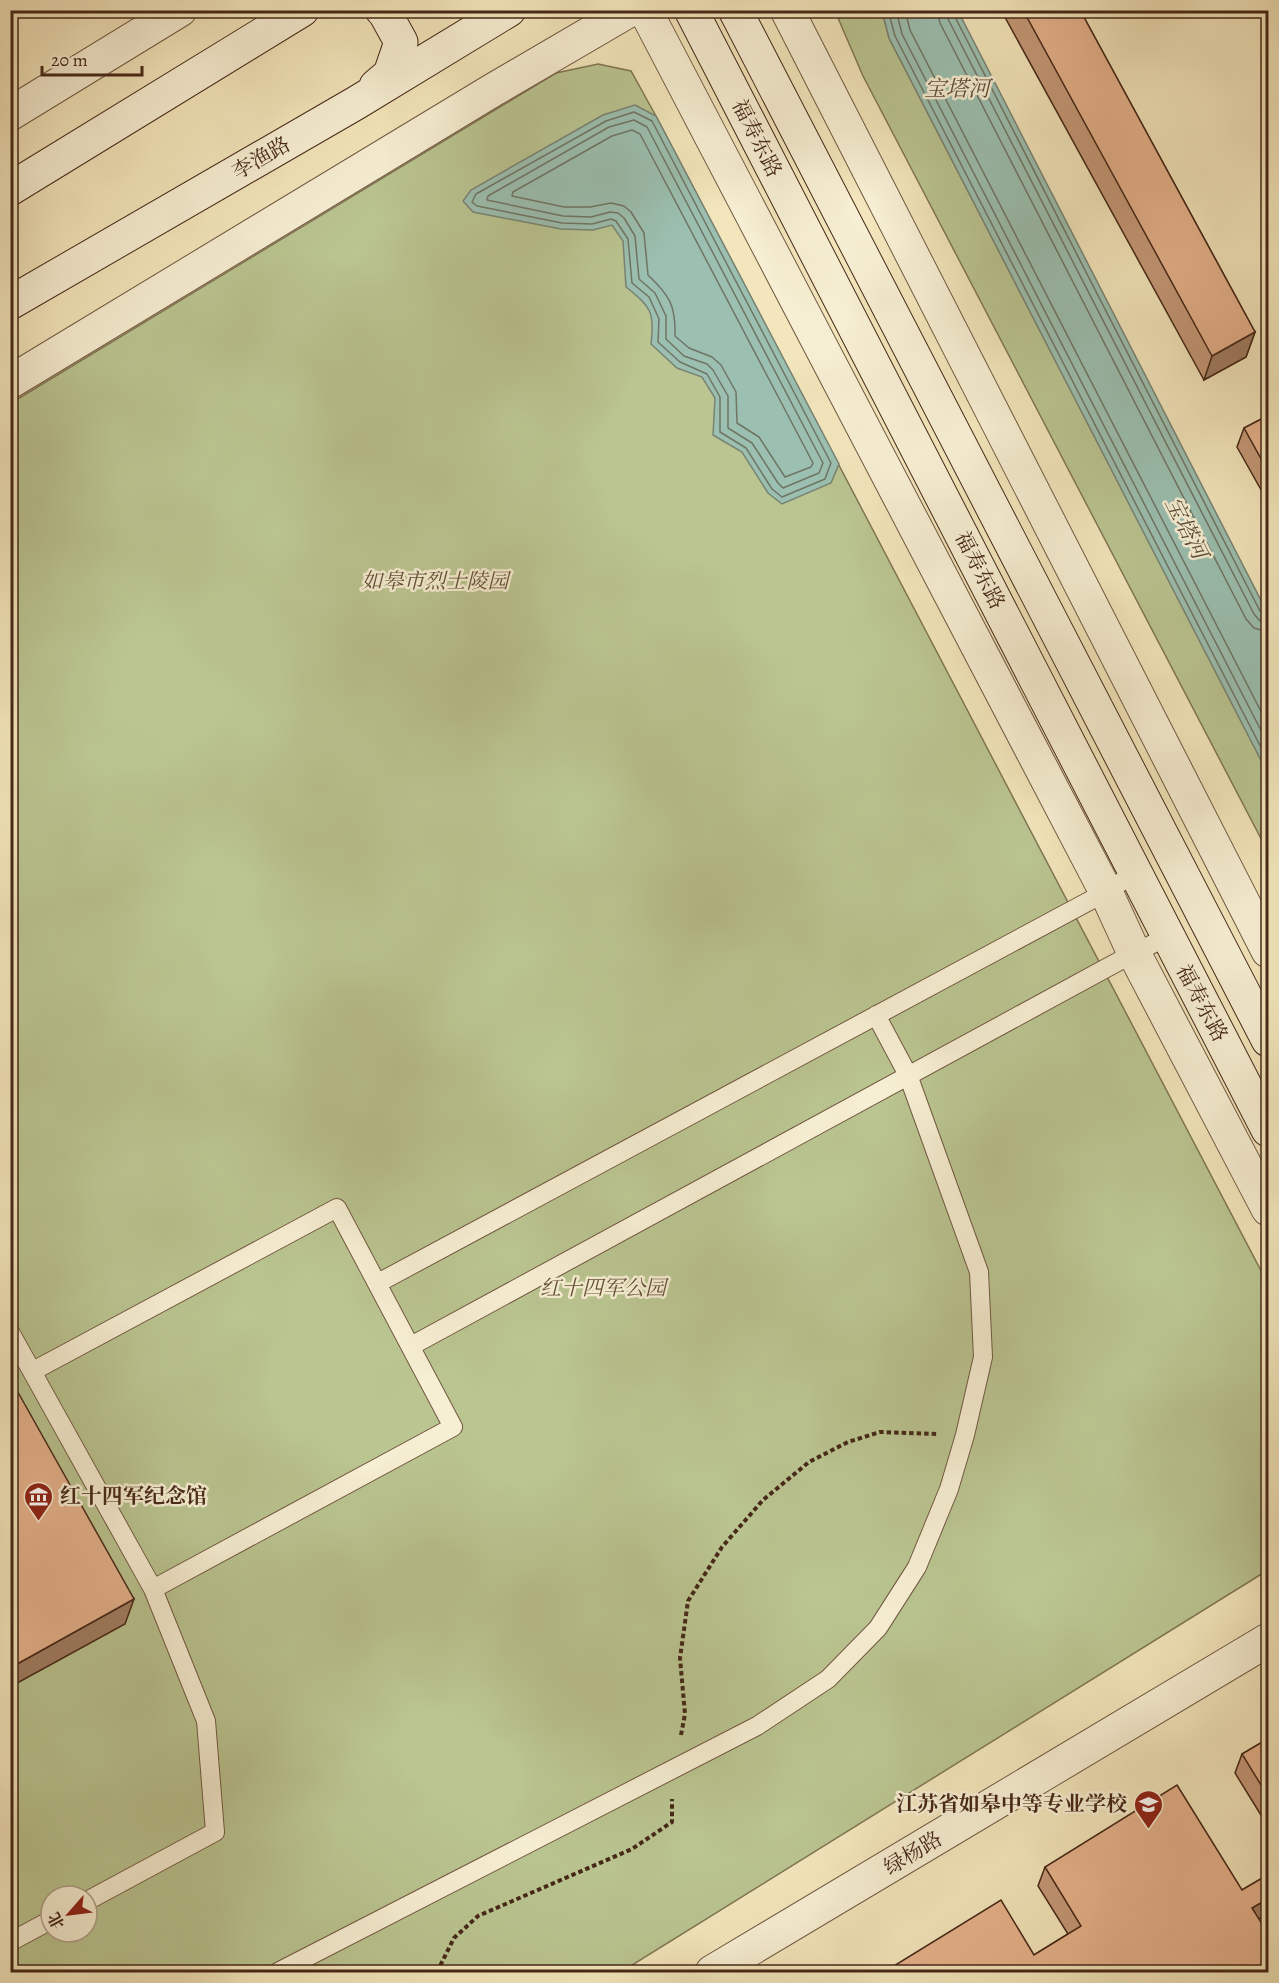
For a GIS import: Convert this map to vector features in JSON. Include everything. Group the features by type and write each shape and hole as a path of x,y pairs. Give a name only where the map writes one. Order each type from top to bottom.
{"street":[{"path":"10,114 180,10"},
{"path":"10,189 302,10"},
{"path":"356,103 390,74 401,42 382,10"},
{"name":"李渔路","path":"10,303 356,103 509,10"},
{"path":"10,382 493,90 630,10"},
{"path":"645,10 1269,1209"},
{"name":"福寿东路","path":"691,10 1136,872 1167,937 1269,1130"},
{"name":"福寿东路","path":"735,10 1269,1040"},
{"path":"787,10 1269,951"},
{"name":"绿杨路","path":"712,1972 1269,1640"}],"lane":[{"path":"378,1283 1106,892 1136,872"},
{"path":"411,1346 908,1075 1167,937"},
{"path":"278,1972 757,1726 828,1679 878,1628 917,1567 949,1489 965,1435 983,1357 979,1272 908,1075 876,1016"},
{"path":"33,1371 337,1208 453,1427 153,1588"},
{"path":"10,1332 153,1588 206,1721 215,1832 99,1895"},
{"path":"10,1942 39,1926"}],"path":[{"path":"437,1972 454,1938 478,1916 632,1849 672,1822 674,1770 685,1714 680,1658 688,1601 722,1547 763,1500 809,1462 848,1442 880,1432 965,1435"}],"green space":[{"path":"835,11 882,11 889,38 1268,772 1268,852 863,76"},
{"name":"红十四军公园","path":"598,64 631,71 1268,1284 1268,1570 621,1972 11,1972 11,403 556,73"}],"water":[{"name":"宝塔河","path":"882,11 958,11 1268,614 1268,774 889,38"},
{"path":"635,105 656,116 839,464 831,483 782,504 768,493 742,452 713,435 715,398 702,377 677,368 651,344 651,317 646,305 626,287 623,241 612,225 593,230 561,229 473,212 463,201 471,190 603,115"}],"building":[{"path":"1023,10 1080,10 1255,332 1212,356"},
{"path":"1269,415 1269,473 1244,428"},
{"name":"红十四军纪念馆","path":"10,1378 134,1599 10,1668"},
{"path":"1269,1738 1269,1798 1242,1754"},
{"path":"1177,1785 1242,1890 1269,1874 1269,1898 1252,1908 1269,1935 1269,1972 884,1972 1001,1900 1034,1955 1081,1926 1045,1867"}],"place":[{"name":"红十四军纪念馆","path":"39,1522"},
{"name":"江苏省如皋中等专业学校","path":"1148,1830"}],"park label":[{"name":"如皋市烈士陵园","path":"435,581"}]}
